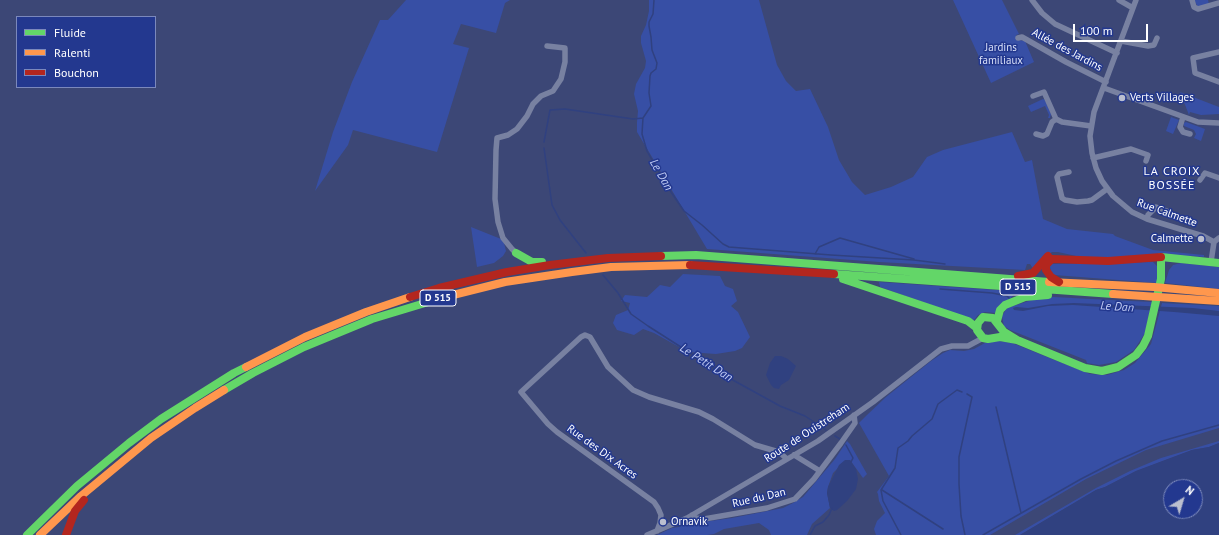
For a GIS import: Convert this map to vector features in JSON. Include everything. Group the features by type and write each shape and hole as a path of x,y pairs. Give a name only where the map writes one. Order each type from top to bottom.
{"main road":[{"path":"516,253 535,263 544,262 550,265"},
{"path":"507,272 518,263 519,259 516,253"},
{"path":"1010,279 1033,273 1048,256 1054,254 1085,261"},
{"name":"D 515","path":"26,535 77,486 129,443 161,419 234,373 305,337 366,312 432,290 507,272 550,265 628,257 696,255 1061,283 1154,287 1219,293"},
{"path":"1061,283 1048,275 1046,268 1050,260 1108,261 1161,257 1215,262"},
{"path":"979,333 978,322 983,318 989,317 1006,333 1017,340 1080,367 1102,371 1118,367 1133,358 1145,342 1152,324 1161,280 1161,257"},
{"path":"1161,280 1172,258"},
{"name":"D 515","path":"40,535 102,477 145,442 178,419 253,373 342,331 394,312 431,300 524,278 611,267 699,265 1219,301"},
{"path":"818,273 849,280 968,321 979,333 989,338 994,337 1017,340"},
{"path":"994,337 998,332 1000,310 1005,305 1025,297 1041,295 1076,296 1112,294"},
{"path":"66,535 75,511 83,500 99,484 102,477"}],"street":[{"path":"1032,0 1042,13 1055,24 1117,53"},
{"path":"1119,0 1133,8"},
{"name":"Rue Calmette","path":"1136,0 1094,112 1091,126 1090,144 1098,174 1108,189 1125,207 1147,218 1217,240"},
{"path":"1192,0 1194,7 1198,9 1219,3"},
{"name":"Allée des Jardins","path":"1018,38 1022,37 1105,85 1182,117 1198,122 1219,123"},
{"path":"1121,41 1148,46 1154,45 1157,38"},
{"path":"516,253 503,238 498,222 495,199 497,138 508,135 517,129 527,116 533,104 541,96 553,92 561,79 566,62 565,48 547,46"},
{"path":"1219,52 1193,58 1195,73 1219,82"},
{"path":"1033,96 1044,92 1056,120 1091,126"},
{"path":"1182,117 1180,127 1183,132 1190,134"},
{"path":"1036,134 1043,136 1047,134 1052,122 1056,120"},
{"path":"1093,158 1131,149 1148,155 1146,161"},
{"path":"1069,172 1059,174 1057,177 1062,198 1065,200 1092,200 1108,189"},
{"path":"1200,180 1205,173 1219,178"},
{"path":"1147,218 1156,207 1167,211"},
{"path":"1215,262 1217,240"},
{"name":"Route de Ouistreham","path":"647,535 692,515 818,441 936,352 945,348 968,346 972,344 979,333"},
{"name":"Rue des Dix Acres","path":"657,531 661,515 654,502 557,432 548,424 521,392 581,337 586,335 590,337 608,367 633,390 649,397 706,415 755,445 779,452 787,459"},
{"name":"Rue du Dan","path":"692,515 695,518 704,520 767,508 795,499 806,489 853,426 855,423 854,415"},
{"path":"794,455 820,471"}],"green space":[{"path":"406,0 510,0 505,3 496,33 461,24 453,44 469,48 437,152 353,130 348,145 315,191 333,132 352,82 380,20 388,20"},
{"path":"649,0 759,0 777,65 786,81 796,91 810,89 828,127 839,160 852,182 865,195 891,187 913,177 927,157 943,150 1012,132 1025,162 1032,160 1043,219 1067,229 1113,234 1153,250 1204,255 1204,257 1085,258 1052,252 1047,255 1034,270 1030,264 1027,264 1025,270 879,262 707,249 637,132 638,111 634,94 636,84 645,68 646,61 641,43 641,36 646,25 649,11"},
{"name":"Jardins familiaux","path":"953,0 1002,0 1019,34 1016,35 1018,40 1025,41 1034,62 991,83"},
{"path":"1194,0 1208,0 1209,4 1198,7"},
{"path":"1180,92 1219,107 1219,114 1201,115 1190,112 1189,115"},
{"path":"1043,99 1045,100 1051,114 1050,118 1048,118 1049,115 1045,106 1031,112 1028,106"},
{"path":"1171,117 1179,120 1173,134 1166,131"},
{"path":"1186,122 1205,129 1201,141 1194,138 1196,134 1194,130 1184,126 1184,123"},
{"path":"471,227 501,239 504,243 506,251 503,256 494,263 477,267"},
{"path":"1153,262 1158,267 1157,283 1054,275 1051,273 1050,266 1051,264"},
{"path":"1181,263 1219,267 1219,289 1165,283 1169,270 1173,265"},
{"path":"683,274 720,276 725,286 733,289 737,301 731,306 738,312 750,337 742,348 735,351 716,354 688,352 654,333 643,329 634,335 617,330 613,323 616,315 628,310 630,303 621,301 625,295 647,297 660,285 670,287"},
{"path":"879,282 1012,291 1014,294 995,313 985,312 978,315 974,320 880,287"},
{"path":"1054,297 1152,302 1145,333 1134,350 1116,362 1099,365 1087,363 1086,360 1010,330 1004,326 1002,316 1007,308 1038,298"},
{"path":"1162,303 1219,306 1219,428 1146,450 1086,479 990,535 876,535 874,529 877,521 885,513 879,501 877,492 889,476 859,423 886,397 943,353 950,350 964,351 974,349 985,343 998,341 1012,343 1090,374 1107,375 1124,370 1135,363 1151,344"},
{"path":"847,441 867,474 863,478 850,460 842,464 833,473 827,493 830,508 812,524 807,535 771,535 769,530 759,523 724,529 714,534 707,535 657,535 672,528 679,527 692,519 703,522 783,508 803,497 835,459"},
{"path":"1219,441 1219,443 1209,447 1192,450 1136,471 1096,490 1020,535 1015,535 1096,488 1130,471 1161,458"}],"water":[{"path":"1074,303 1193,308 1219,311 1219,316 1073,305 1048,306 1023,311 1014,310 1013,308 1028,308 1052,304"},
{"path":"775,356 781,356 788,359 796,366 789,380 781,385 779,389 774,388 771,385 766,375 770,363"},
{"path":"1219,443 1219,535 1020,535 1096,490 1136,471 1192,450 1209,447"},
{"path":"845,460 850,460 856,469 858,479 856,489 847,501 834,511 830,508 827,493 828,487 839,465"}],"waterway":[{"name":"Le Dan","path":"654,0 653,14 649,22 649,26 652,50 657,63 656,69 650,76 649,93 651,106 643,118 642,134 647,151 667,186 684,211 723,244 729,247 914,260 945,264"},
{"name":"Le Petit Dan","path":"544,142 550,110 565,109 633,119 643,118"},
{"name":"Le Petit Dan","path":"544,148 552,205 560,220 586,253"},
{"name":"Le Dan","path":"815,254 819,247 840,238 914,259"},
{"name":"Le Petit Dan","path":"603,275 618,293 631,314 648,326 731,379 780,406 805,416 826,430"},
{"name":"Le Dan","path":"940,289 992,293 1007,296 1009,298"},
{"path":"901,535 883,501 881,490 895,468 898,448 932,419 938,404 957,390 962,392"},
{"path":"965,535 961,516 959,457 972,397 967,394"},
{"path":"996,407 1021,513"},
{"path":"983,535 1081,479 1116,461 1162,441 1219,425"},
{"name":"Le Petit Dan","path":"835,436 840,439"},
{"name":"Le Petit Dan","path":"846,445 853,458 851,462"},
{"path":"882,490 943,529"},
{"name":"Le Petit Dan","path":"810,535 815,526 823,522 829,515 832,508"}],"traffic: fast":[{"path":"516,253 532,262 542,262"},
{"path":"661,256 696,255 1049,282"},
{"path":"1017,340 1000,337 988,339 983,338 977,330 978,323 983,317 993,318 1004,332 1017,340 1085,368 1102,371 1118,367 1136,355 1148,336 1161,279 1161,257 1219,263"},
{"path":"834,274 1113,294"},
{"path":"843,279 968,321 977,328"},
{"path":"997,321 1000,310 1005,305 1025,297 1048,295"},
{"path":"224,390 253,373 304,347 372,319 445,297"},
{"path":"27,535 77,486 129,443 161,419 246,367"}],"traffic: slow":[{"path":"445,297 505,282 572,272 611,267 690,265"},
{"path":"1049,282 1154,287 1219,293"},
{"path":"1113,294 1219,301"},
{"path":"246,367 305,337 366,312 410,297"},
{"path":"40,535 81,496 151,438 224,390"}],"traffic: jam":[{"path":"410,297 439,288 507,272 608,258 661,256"},
{"path":"1018,276 1033,273 1048,256"},
{"path":"1059,282 1051,277 1046,270 1046,265 1052,259 1108,261 1161,257"},
{"path":"690,265 834,274"},
{"path":"66,535 75,511 84,500"}],"place":[{"name":"Verts Villages","path":"1122,98"},
{"name":"Calmette","path":"1201,239"},
{"name":"Ornavik","path":"663,522"}],"district":[{"name":"LA CROIX BOSSÉE","path":"1172,179"}]}
